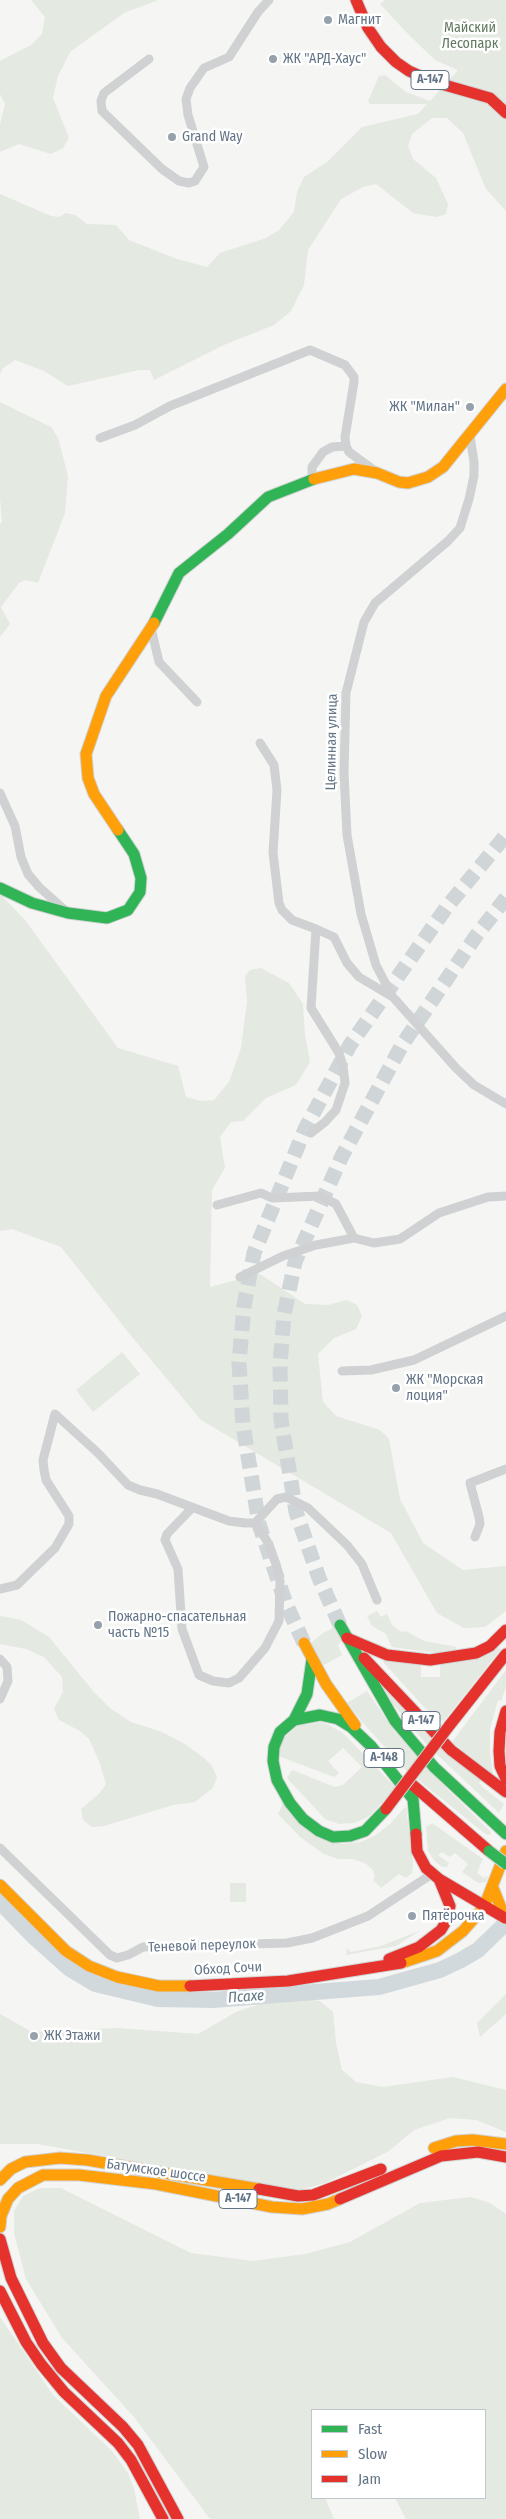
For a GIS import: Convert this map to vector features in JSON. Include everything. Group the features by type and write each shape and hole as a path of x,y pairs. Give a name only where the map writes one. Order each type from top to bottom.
{"main road":[{"name":"А-147","path":"356,0 368,28 381,46 396,62 409,72 434,82 490,98 506,113"},
{"path":"0,888 32,903 68,913 108,918 119,916 128,910 140,892 142,878 137,860 94,794 88,778 86,754 106,696 151,628 179,573 228,534 268,497 312,478 354,469 377,473 399,482 408,482 428,477 443,467 470,436 506,389"},
{"name":"А-148","path":"340,1625 395,1721 434,1766 504,1833"},
{"path":"347,1638 387,1656 430,1660 476,1653 490,1646 506,1630"},
{"name":"А-147","path":"347,1638 451,1750 506,1792"},
{"name":"А-148","path":"304,1643 326,1684 371,1746 447,1817 506,1864"},
{"name":"А-147","path":"294,1720 280,1732 274,1747 273,1760 277,1780 290,1803 303,1819 319,1831 333,1837 350,1836 365,1831 386,1809 506,1654"},
{"path":"294,1720 307,1694 312,1659"},
{"path":"506,1711 500,1732 499,1751 500,1766 506,1779"},
{"path":"294,1720 320,1715 338,1719 351,1727 371,1746 413,1799 420,1860 435,1876 484,1908 505,1918"},
{"name":"Обход Сочи","path":"0,1885 66,1951 89,1966 117,1977 158,1986 216,1986 288,1981 402,1964 437,1951 484,1908 506,1851"},
{"path":"368,1969 375,1964 419,1947 441,1930 447,1920 450,1906 435,1876"},
{"path":"493,1888 505,1918"},
{"path":"476,1917 505,1918"},
{"name":"Батумское шоссе","path":"0,2180 11,2169 25,2162 60,2158 87,2160 298,2196 314,2195 421,2152 456,2141 474,2140 506,2144"},
{"name":"Батумское шоссе","path":"0,2227 0,2216 8,2199 18,2188 43,2175 73,2174 156,2184 272,2207 302,2209 328,2204 441,2156 478,2152 503,2156"},
{"path":"0,2239 11,2278 43,2342 77,2385 123,2427 138,2445 178,2519"},
{"path":"0,2291 41,2364 64,2392 118,2443 132,2460 163,2519"}],"street":[{"path":"149,59 104,94 101,101 102,111 162,169 179,181 189,183 196,181 204,167 188,115 186,99 190,88 204,68 228,57 268,0"},
{"path":"100,438 135,425 170,406 310,350 345,365 354,377 344,437 346,446 349,452 377,473"},
{"name":"Целинная улица","path":"470,436 474,476 468,506 460,528 448,541 375,602 364,622 346,693 344,753 347,835 361,914 376,965 392,996 456,1068 474,1085 506,1104"},
{"path":"312,478 312,467 323,452 332,447 346,446"},
{"path":"151,628 159,662 197,702"},
{"name":"Целинная улица","path":"260,743 274,765 277,790 273,853 278,903 292,920 334,937 347,963 359,977 392,996"},
{"path":"0,793 15,826 21,857 28,874 39,887 68,913"},
{"path":"311,1133 336,1110 345,1083 339,1053 311,1008 316,929"},
{"path":"217,1205 261,1194 272,1198 321,1196 336,1204 354,1238"},
{"path":"240,1277 283,1256 316,1245 354,1238 374,1243 400,1239 439,1213 488,1198 506,1196"},
{"path":"342,1371 371,1370 414,1360 506,1316"},
{"path":"0,1589 17,1585 55,1548 69,1524 69,1516 46,1480 44,1470 44,1460 55,1414 91,1446 128,1485 229,1521 255,1523"},
{"path":"475,1537 479,1518 470,1483 506,1469"},
{"path":"255,1523 277,1499 286,1497 308,1508 347,1545 357,1559 377,1600"},
{"path":"192,1508 167,1534 165,1540 178,1569 182,1629 199,1675 214,1682 229,1683 239,1678 265,1648 279,1621 280,1581 276,1564 267,1541 255,1523"},
{"path":"0,1659 7,1667 8,1680 0,1699"},
{"name":"Теневой переулок","path":"0,1848 110,1955 117,1958 128,1955 143,1947 287,1943 312,1938 368,1916 435,1876"}],"green space":[{"path":"31,0 158,0 124,13 70,52 58,76 53,98 69,138 63,148 51,154 19,144 0,152 0,124 5,104 0,94 0,61 31,45 42,34 45,17"},
{"name":"Майский Лесопарк","path":"385,0 506,0 506,211 486,189 463,133 447,118 432,118 412,134 408,146 413,159 436,178 448,204 446,214 436,217 413,213 376,184 363,187 341,199 308,250 304,285 291,311 274,325 224,345 154,380 150,370 139,370 68,386 44,371 15,360 2,369 0,374 0,194 51,216 59,217 66,213 75,215 87,224 116,225 129,240 177,259 207,267 220,253 266,238 279,230 294,212 297,192 304,177 327,162 362,127 418,114 427,104 370,104 368,101 379,76 385,75 406,92 430,101 458,70 435,60 380,4"},
{"path":"0,402 51,427 58,438 68,476 65,513 38,583 25,580 19,583 1,607 10,624 0,637 0,524 2,522 0,497"},
{"path":"0,894 25,920 118,1048 178,1066 186,1097 201,1101 214,1100 229,1082 241,1048 247,1001 245,976 250,970 261,968 289,983 303,1004 305,1034 310,1062 296,1085 266,1098 243,1121 231,1122 220,1137 225,1168 212,1190 210,1287 260,1274 305,1304 328,1305 346,1300 357,1305 362,1316 356,1329 334,1338 318,1354 323,1402 336,1416 380,1430 389,1439 400,1499 423,1543 463,1570 506,1566 506,1611 485,1627 464,1628 437,1613 391,1533 201,1420 61,1247 12,1229 0,1231"},
{"path":"122,1352 140,1374 93,1412 76,1390"},
{"path":"377,1611 381,1617 387,1614 392,1625 401,1632 406,1631 424,1641 457,1647 451,1655 392,1647 386,1634 372,1626 367,1616"},
{"path":"0,1616 21,1620 49,1637 93,1691 111,1709 131,1722 162,1732 185,1744 204,1758 212,1766 217,1777 213,1788 195,1802 173,1805 104,1826 92,1827 83,1820 81,1809 99,1794 106,1784 99,1761 89,1739 80,1731 59,1720 54,1709 63,1692 62,1677 44,1657 26,1649 0,1644"},
{"path":"340,1625 345,1634 338,1646 342,1655 324,1665 307,1646 323,1633"},
{"path":"498,1647 501,1649 443,1722 426,1709 383,1662 385,1659 418,1663 421,1667 421,1677 440,1677 440,1663"},
{"path":"506,1670 506,1687 501,1701 498,1700 490,1729 490,1753 493,1774 452,1742"},
{"path":"382,1685 481,1781 479,1783 485,1789 504,1804 499,1813 427,1745 392,1703"},
{"path":"367,1691 395,1732 491,1834 488,1835 483,1832 406,1770 364,1724 347,1703"},
{"path":"321,1722 344,1734 396,1788 368,1817 354,1823 339,1824 325,1819 287,1778 292,1770 335,1787 343,1785 362,1767 343,1748 328,1761 339,1773 334,1777 278,1756 282,1740 297,1726"},
{"path":"281,1800 342,1844 361,1842 376,1835 390,1824 406,1806 413,1863 412,1873 406,1878 399,1874 381,1888 373,1880 375,1877 373,1870 365,1863 352,1859 338,1859 324,1854 300,1837 278,1814 282,1806"},
{"path":"432,1823 483,1859 477,1873 484,1878 488,1876 486,1882 478,1883 462,1872 468,1864 455,1853 450,1857 442,1852 438,1855 449,1863 447,1867 442,1867 435,1861 428,1851 426,1827"},
{"path":"230,1883 246,1883 246,1902 230,1902"},
{"path":"421,1930 396,1946 346,1955 347,1948 351,1952 381,1946"},
{"path":"506,1994 506,2014 480,2037 477,2023"},
{"path":"284,1996 320,2001 333,2012 336,2043 342,2070 356,2082 383,2087 453,2077 506,2090 506,2132 476,2120 450,2118 414,2130 389,2151 325,2183 296,2191 38,2144 0,2144 0,2014 32,2032 117,2028 198,2034 236,2012"},
{"path":"40,2188 61,2188 191,2253 253,2261 305,2254 350,2242 420,2203 471,2197 490,2203 506,2214 506,2519 406,2519 396,2499 486,2499 486,2409 311,2409 311,2499 325,2499 334,2519 210,2519 134,2417 62,2338 26,2279 14,2233 14,2211 23,2196"},
{"path":"0,2317 53,2395 112,2451 128,2473 134,2489 140,2519 0,2519"}],"waterway":[{"name":"Псахе","path":"0,1902 33,1936 70,1969 95,1984 158,1999 213,2000 379,1987 440,1970 461,1960 478,1950 506,1923"}],"tunnel":[{"path":"304,1643 286,1604 259,1524 243,1425 239,1363 244,1306 254,1253 305,1129 350,1045 446,908 506,835"},
{"path":"340,1625 319,1578 296,1512 281,1420 280,1365 284,1315 295,1262 342,1156 402,1045 476,936 506,898"}],"traffic: fast":[{"path":"154,623 179,573 228,534 268,497 314,479"},
{"path":"0,888 32,903 68,913 107,918 128,910 140,892 141,878 134,854 118,830"},
{"path":"340,1625 395,1721 434,1767 506,1834"},
{"path":"294,1720 307,1694 312,1659"},
{"path":"386,1809 365,1831 350,1836 333,1837 319,1831 303,1819 290,1803 277,1780 273,1761 274,1747 280,1732 294,1720 320,1715 338,1719 351,1727 371,1746 413,1799 416,1834"},
{"path":"489,1851 506,1864"}],"traffic: slow":[{"path":"314,479 354,469 377,473 399,482 408,483 428,477 443,467 506,389"},
{"path":"118,830 94,794 88,778 86,754 106,696 154,623"},
{"path":"304,1643 326,1684 355,1725"},
{"path":"401,1963 437,1951 463,1931 484,1907 506,1851"},
{"path":"0,1885 66,1951 89,1966 117,1977 159,1986 190,1986"},
{"path":"493,1888 505,1918"},
{"path":"434,2148 456,2141 473,2140 506,2144"},
{"path":"0,2180 11,2169 25,2162 60,2158 87,2160 259,2189"},
{"path":"0,2227 1,2216 8,2199 18,2188 43,2175 79,2175 156,2184 272,2207 302,2209 328,2204 340,2199"}],"traffic: jam":[{"path":"356,0 368,28 381,47 396,62 409,71 434,82 490,98 506,113"},
{"path":"347,1638 387,1655 430,1660 476,1653 490,1646 506,1630"},
{"path":"449,1726 506,1654"},
{"path":"364,1658 451,1750 506,1792"},
{"path":"506,1711 500,1732 499,1751 500,1766 506,1779"},
{"path":"386,1809 449,1726"},
{"path":"408,1781 489,1851"},
{"path":"416,1834 417,1851 426,1868 439,1879 505,1918"},
{"path":"389,1959 419,1947 441,1930 447,1920 450,1906 439,1879"},
{"path":"190,1986 288,1981 401,1963"},
{"path":"340,2199 441,2156 478,2152 506,2157"},
{"path":"259,2189 298,2196 313,2195 381,2169"},
{"path":"0,2239 11,2278 43,2343 61,2368 123,2427 138,2445 178,2519"},
{"path":"0,2291 26,2342 41,2364 64,2392 118,2443 131,2460 163,2519"}],"place":[{"name":"Магнит","path":"328,20"},
{"name":"ЖК \"АРД-Хаус\"","path":"273,59"},
{"name":"Grand Way","path":"172,137"},
{"name":"ЖК \"Милан\"","path":"470,407"},
{"name":"ЖК \"Морская лоция\"","path":"396,1388"},
{"name":"Пожарно-спасательная часть №15","path":"98,1625"},
{"name":"Пятёрочка","path":"412,1916"},
{"name":"ЖК Этажи","path":"34,2036"}]}
